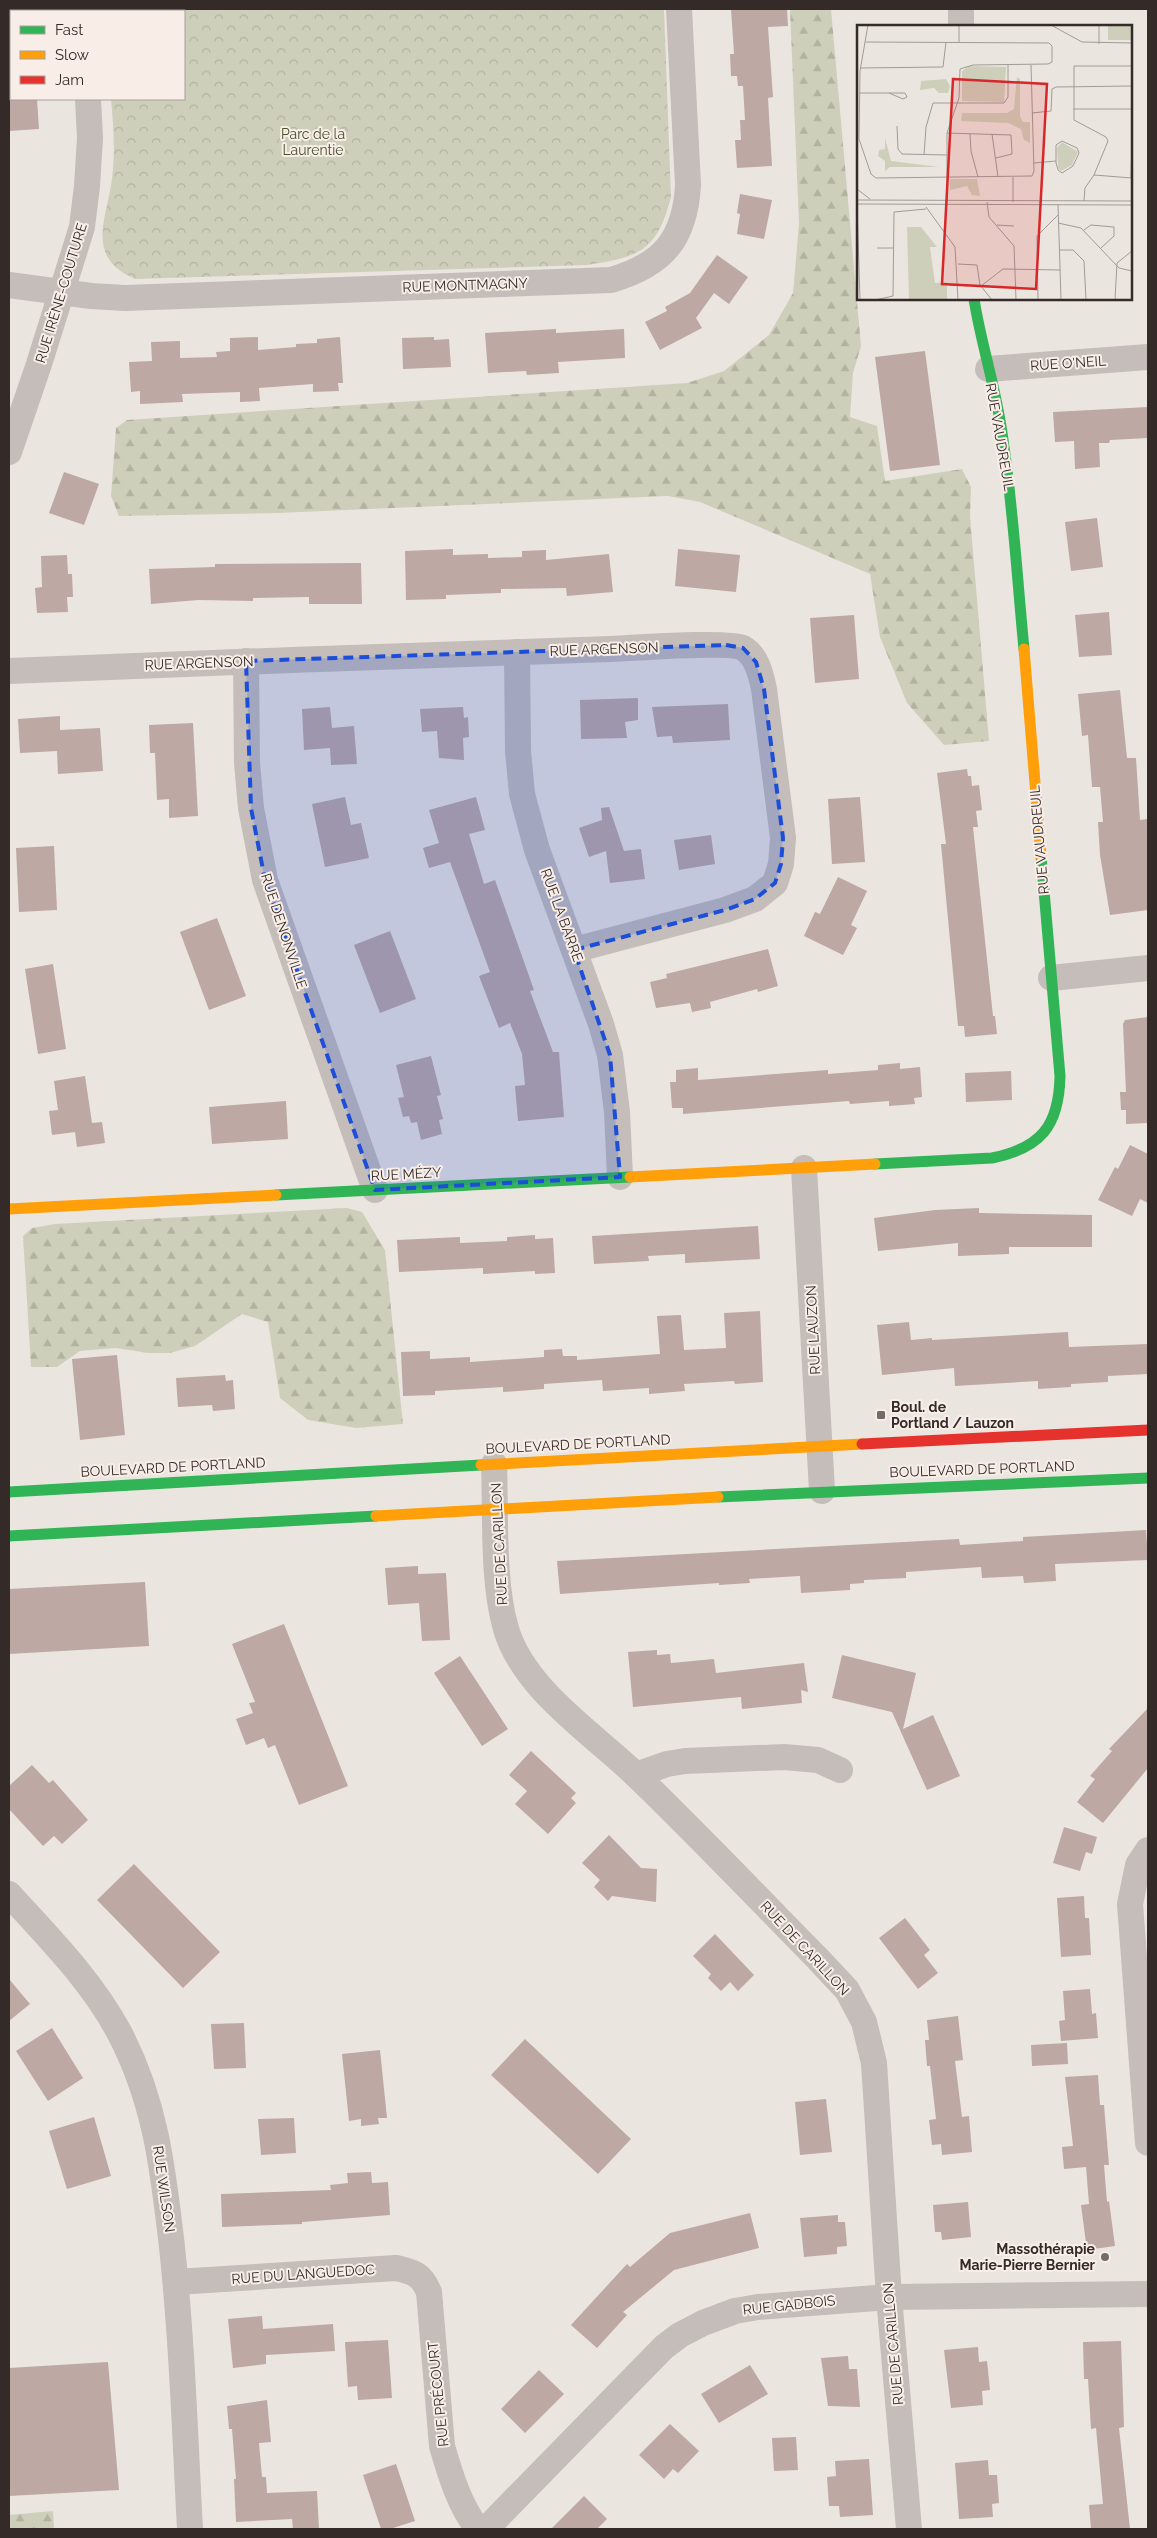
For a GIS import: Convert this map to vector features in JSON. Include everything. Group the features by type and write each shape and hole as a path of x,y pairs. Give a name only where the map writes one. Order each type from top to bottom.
{"main road":[{"name":"RUE VAUDREUIL","path":"804,1168 992,1158 1014,1155 1032,1144 1054,1118 1061,1098 1011,503 1002,431 980,338 974,300"},
{"name":"RUE MÉZY","path":"9,1210 804,1168"},
{"name":"BOULEVARD DE PORTLAND","path":"9,1492 819,1446 1148,1430"},
{"name":"BOULEVARD DE PORTLAND","path":"9,1536 822,1491 1148,1478"}],"street":[{"name":"RUE MONTMAGNY","path":"9,285 125,298 611,280 631,274 648,266 668,249 680,230 687,205 688,185 679,9"},
{"path":"961,9 962,25"},
{"name":"RUE IRÈNE-COUTURE","path":"9,452 82,227 88,186 90,138 88,100"},
{"name":"RUE O'NEIL","path":"988,369 1148,357"},
{"name":"RUE ARGENSON","path":"9,671 726,645 743,648 756,662 761,674 783,838 781,864 774,883 756,899 726,910 574,950"},
{"name":"RUE LA BARRE","path":"517,652 518,751 522,794 531,832 610,1055 617,1112 620,1177"},
{"name":"RUE DENONVILLE","path":"246,662 247,762 251,808 265,880 375,1190"},
{"path":"1051,978 1148,968"},
{"name":"RUE LAUZON","path":"804,1168 822,1491"},
{"name":"RUE DE CARILLON","path":"494,1464 498,1581 502,1608 506,1629 515,1651 532,1677 567,1714 636,1775 824,1965 847,1990 864,2022 874,2063 889,2297 909,2529"},
{"path":"636,1775 667,1764 685,1761 784,1757 818,1760 840,1770"},
{"path":"1148,1850 1138,1865 1130,1904 1148,2143"},
{"name":"RUE WILSON","path":"9,1894 76,1967 101,2000 120,2033 137,2072 150,2111 163,2162 176,2282 190,2529"},
{"name":"RUE DU LANGUEDOC","path":"176,2282 396,2268 413,2271 425,2282"},
{"name":"RUE PRÉCOURT","path":"425,2282 429,2292 442,2446 470,2520 478,2529"},
{"name":"RUE GADBOIS","path":"486,2529 664,2347 680,2335 703,2323 735,2311 751,2308 889,2297 1148,2294"}],"highlighted area":[{"path":"726,645 743,648 756,662 764,689 783,838 781,864 775,883 755,899 725,910 574,950 610,1055 620,1177 375,1190 265,880 251,808 246,661"}],"green space":[{"name":"Parc de la Laurentie","path":"664,9 671,197 666,215 652,240 644,248 621,259 587,265 135,279 118,269 108,258 103,245 103,231 114,159 111,100 185,100 185,10 107,10"},
{"path":"790,9 831,9 861,346 853,373 850,417 877,426 885,481 962,469 971,487 970,516 989,741 944,745 907,703 880,637 870,574 700,502 668,496 278,513 119,516 111,496 116,428 127,420 687,383 724,371 769,335 793,293 799,224"},
{"path":"347,1208 362,1212 385,1250 403,1424 356,1428 308,1420 280,1398 268,1322 242,1314 195,1346 170,1353 148,1353 116,1348 80,1351 57,1367 31,1367 23,1236 32,1228 55,1224"},
{"path":"53,2511 54,2529 9,2529 9,2515"}],"building":[{"path":"731,9 787,9 788,26 768,27 773,97 768,98 772,166 737,168 735,140 741,140 740,120 745,120 743,86 738,86 737,76 731,76 730,54 734,54"},
{"path":"37,100 39,129 9,131 9,101"},
{"path":"740,194 772,200 764,239 737,234 740,214 737,213"},
{"path":"717,255 748,277 729,304 714,293 696,318 702,328 660,350 645,322 667,311 665,307 690,293"},
{"path":"556,329 556,333 624,329 625,358 558,362 559,373 527,375 526,371 488,373 485,333"},
{"path":"258,337 258,350 296,347 296,344 317,343 317,339 340,337 343,383 338,383 339,391 313,392 313,384 259,388 260,401 240,402 240,392 182,394 183,402 140,404 140,391 131,392 129,362 152,361 151,342 180,341 180,358 217,357 216,352 230,351 230,338"},
{"path":"434,337 434,340 449,339 451,367 403,369 402,338"},
{"path":"925,351 940,465 890,471 875,357"},
{"path":"1148,407 1148,438 1110,440 1109,443 1099,443 1100,467 1075,469 1074,441 1055,442 1053,412"},
{"path":"64,472 99,484 84,525 49,513"},
{"path":"1097,518 1103,567 1071,571 1065,522"},
{"path":"453,549 453,555 488,554 488,558 522,557 522,551 546,550 546,560 609,554 613,592 567,596 566,588 501,589 501,593 446,595 446,599 406,600 405,551"},
{"path":"678,549 740,555 736,592 675,586"},
{"path":"67,555 68,574 72,574 73,597 67,597 68,612 37,613 35,588 42,587 41,556"},
{"path":"361,563 362,604 309,604 309,597 253,598 253,601 198,600 151,604 149,569 215,567 215,564"},
{"path":"1109,612 1112,655 1079,657 1075,615"},
{"path":"854,615 859,679 815,683 810,618"},
{"path":"1120,690 1127,758 1136,758 1140,820 1147,819 1148,910 1110,915 1100,855 1098,822 1103,822 1100,787 1092,787 1088,735 1082,736 1078,694"},
{"path":"638,698 638,720 625,722 627,738 581,739 580,700"},
{"path":"728,704 730,740 673,743 672,736 657,737 652,707"},
{"path":"330,707 332,728 354,726 357,764 331,765 330,748 304,750 302,709"},
{"path":"463,707 464,718 468,717 469,737 463,738 464,760 439,758 437,731 422,732 420,709"},
{"path":"60,716 60,730 100,728 103,771 58,774 57,751 20,753 18,719"},
{"path":"193,723 198,816 169,818 169,799 157,800 155,753 150,753 149,725"},
{"path":"967,769 968,776 971,776 972,786 979,785 982,810 976,811 978,827 973,827 993,1016 995,1016 997,1034 965,1037 964,1026 958,1026 941,844 946,844 937,773"},
{"path":"345,797 351,825 361,823 369,858 325,867 312,804"},
{"path":"476,797 485,830 469,834 484,884 495,880 534,990 530,991 553,1052 559,1052 564,1117 518,1121 515,1086 525,1085 522,1054 510,1023 499,1028 479,976 490,972 450,862 429,868 423,848 439,843 429,810"},
{"path":"860,797 865,862 832,864 828,799"},
{"path":"609,807 624,851 641,849 645,879 610,883 606,851 589,857 579,828 602,820 601,808"},
{"path":"711,835 715,864 679,870 674,840"},
{"path":"54,846 57,910 19,912 16,848"},
{"path":"838,877 867,891 851,925 857,928 843,955 804,936 815,912 820,914"},
{"path":"217,918 246,996 209,1010 180,932"},
{"path":"390,931 416,999 380,1013 354,945"},
{"path":"768,949 778,986 758,992 757,989 710,1002 711,1008 692,1012 690,1003 656,1008 650,982 667,978 666,974"},
{"path":"53,964 66,1049 38,1054 25,969"},
{"path":"1148,1017 1148,1123 1126,1124 1126,1110 1121,1110 1120,1092 1126,1092 1123,1024 1125,1020"},
{"path":"431,1056 441,1095 437,1096 443,1119 439,1120 442,1134 421,1140 417,1122 411,1123 409,1116 403,1117 398,1098 404,1097 396,1065"},
{"path":"900,1063 900,1069 920,1067 922,1097 914,1098 915,1104 889,1106 889,1101 850,1104 849,1101 683,1114 683,1108 672,1108 670,1082 676,1082 676,1070 698,1068 698,1080 828,1070 828,1074 878,1070 878,1065"},
{"path":"1011,1071 1012,1100 966,1102 965,1073"},
{"path":"85,1076 92,1123 102,1122 105,1143 77,1147 75,1132 52,1135 49,1111 58,1110 54,1081"},
{"path":"286,1101 288,1139 212,1144 209,1107"},
{"path":"1130,1145 1148,1154 1148,1203 1140,1199 1132,1216 1098,1200 1115,1167 1118,1169"},
{"path":"979,1208 979,1213 1092,1215 1092,1247 1009,1247 1009,1254 958,1256 958,1243 878,1251 874,1218 935,1210"},
{"path":"758,1226 760,1259 685,1263 685,1254 648,1256 649,1261 594,1264 592,1236"},
{"path":"535,1235 535,1239 553,1238 555,1273 535,1274 535,1271 483,1274 483,1268 399,1272 397,1240 460,1237 460,1243 507,1241 507,1237"},
{"path":"760,1311 763,1382 735,1384 734,1381 684,1384 685,1391 649,1394 649,1388 603,1391 602,1380 544,1384 544,1389 503,1392 503,1387 435,1391 435,1395 403,1396 401,1352 430,1351 430,1359 470,1357 470,1362 544,1357 544,1350 562,1349 563,1356 577,1356 577,1360 660,1354 657,1316 681,1315 684,1350 726,1348 724,1313"},
{"path":"909,1322 911,1340 1068,1332 1069,1347 1148,1344 1148,1374 1108,1376 1108,1382 1071,1384 1071,1387 1038,1389 1038,1381 955,1386 954,1368 882,1375 877,1325"},
{"path":"117,1355 125,1435 80,1440 72,1359"},
{"path":"225,1375 226,1381 233,1380 235,1409 213,1411 212,1405 178,1407 176,1378"},
{"path":"1146,1530 1148,1560 1055,1564 1056,1581 1024,1583 1023,1576 982,1578 981,1567 906,1572 906,1578 864,1580 864,1583 850,1584 850,1590 801,1593 800,1576 749,1579 750,1583 719,1585 719,1583 560,1594 557,1561 959,1539 960,1545 1023,1541 1023,1537"},
{"path":"418,1566 418,1574 446,1573 450,1640 422,1641 419,1603 388,1605 385,1568"},
{"path":"145,1582 149,1646 9,1654 9,1589"},
{"path":"284,1624 348,1786 299,1805 275,1745 268,1748 264,1738 246,1745 236,1719 253,1713 249,1703 255,1702 232,1644"},
{"path":"657,1650 657,1655 670,1654 671,1663 714,1659 716,1673 804,1663 808,1692 801,1690 802,1703 742,1709 741,1697 633,1707 628,1652"},
{"path":"842,1655 916,1673 903,1729 933,1715 960,1776 927,1790 892,1712 832,1698"},
{"path":"460,1656 508,1729 482,1746 434,1673"},
{"path":"1148,1708 1148,1768 1103,1823 1077,1802 1095,1779 1090,1776 1112,1751 1109,1749"},
{"path":"531,1751 576,1793 571,1798 576,1803 548,1834 515,1804 527,1791 509,1775"},
{"path":"32,1765 49,1783 53,1780 88,1820 62,1844 54,1836 43,1846 9,1809 9,1786"},
{"path":"1064,1827 1097,1837 1092,1854 1086,1852 1080,1871 1053,1863"},
{"path":"609,1835 641,1868 657,1869 656,1902 612,1896 608,1901 594,1887 600,1880 582,1863"},
{"path":"134,1864 220,1952 183,1988 97,1900"},
{"path":"1084,1896 1085,1918 1089,1918 1091,1955 1061,1957 1057,1898"},
{"path":"905,1918 930,1950 924,1955 938,1973 918,1989 879,1938"},
{"path":"715,1934 754,1975 738,1991 730,1982 721,1991 708,1978 711,1974 693,1956"},
{"path":"9,1979 30,2004 9,2021"},
{"path":"1090,1989 1092,2014 1096,2013 1098,2038 1061,2041 1059,2021 1065,2020 1063,1991"},
{"path":"958,2016 963,2060 955,2061 962,2117 969,2116 972,2152 942,2155 941,2144 932,2145 929,2120 936,2119 930,2066 927,2066 925,2040 929,2040 927,2020"},
{"path":"244,2023 246,2068 214,2069 211,2024"},
{"path":"52,2028 83,2078 48,2101 16,2051"},
{"path":"525,2039 631,2139 598,2174 491,2075"},
{"path":"1067,2043 1068,2064 1032,2066 1031,2045"},
{"path":"380,2050 387,2118 378,2118 379,2124 361,2126 361,2119 349,2121 342,2054"},
{"path":"1098,2075 1100,2105 1104,2105 1109,2165 1104,2165 1107,2202 1109,2201 1115,2246 1087,2250 1081,2205 1089,2204 1086,2167 1064,2169 1062,2147 1073,2146 1065,2077"},
{"path":"826,2099 832,2152 800,2155 795,2102"},
{"path":"94,2117 111,2176 67,2189 49,2131"},
{"path":"294,2118 296,2153 261,2155 258,2119"},
{"path":"371,2172 372,2183 388,2182 390,2215 302,2222 302,2224 222,2227 221,2194 331,2190 330,2185 348,2183 347,2173"},
{"path":"968,2202 971,2237 942,2240 941,2232 935,2232 933,2205"},
{"path":"750,2213 759,2248 674,2270 623,2312 627,2315 597,2348 571,2325 627,2264 630,2267 670,2233"},
{"path":"838,2215 838,2222 845,2222 847,2246 837,2247 837,2254 804,2257 800,2218"},
{"path":"262,2316 263,2329 333,2324 335,2351 266,2355 266,2364 233,2368 228,2319"},
{"path":"388,2340 392,2398 358,2400 357,2386 348,2387 345,2342"},
{"path":"1121,2341 1124,2427 1119,2428 1130,2529 1091,2529 1089,2505 1103,2504 1096,2428 1091,2429 1088,2379 1084,2379 1083,2342"},
{"path":"978,2347 979,2362 987,2361 990,2390 982,2391 983,2405 951,2408 944,2350"},
{"path":"848,2356 849,2369 857,2369 860,2407 828,2406 821,2358"},
{"path":"108,2362 119,2490 9,2496 9,2368"},
{"path":"750,2365 768,2394 719,2423 701,2394"},
{"path":"539,2370 564,2394 525,2433 501,2409"},
{"path":"267,2400 271,2442 259,2443 262,2477 266,2477 267,2493 317,2491 319,2529 293,2529 292,2519 236,2522 234,2479 236,2479 232,2429 229,2429 227,2406"},
{"path":"670,2424 699,2451 678,2473 673,2469 664,2479 639,2455"},
{"path":"796,2437 798,2470 774,2471 772,2438"},
{"path":"869,2459 873,2515 840,2517 839,2506 829,2506 827,2477 836,2476 835,2461"},
{"path":"988,2460 989,2475 997,2475 999,2503 992,2504 993,2517 959,2519 955,2463"},
{"path":"396,2464 415,2521 390,2529 381,2529 363,2475"},
{"path":"584,2496 607,2519 597,2529 551,2529"}],"traffic: fast":[{"path":"974,300 996,399 1006,460 1024,649"},
{"path":"875,1164 992,1158 1009,1154 1035,1141 1051,1121 1056,1108 1060,1076 1041,856"},
{"path":"276,1195 630,1177"},
{"path":"9,1492 481,1465"},
{"path":"718,1497 1148,1478"},
{"path":"9,1536 376,1516"}],"traffic: slow":[{"path":"1024,649 1041,856"},
{"path":"630,1177 875,1164"},
{"path":"9,1209 276,1195"},
{"path":"481,1465 862,1444"},
{"path":"376,1516 718,1497"}],"traffic: jam":[{"path":"862,1444 1148,1430"}],"place":[{"name":"Boul. de Portland / Lauzon","path":"881,1415"},
{"name":"Massothérapie Marie-Pierre Bernier","path":"1105,2257"}]}
